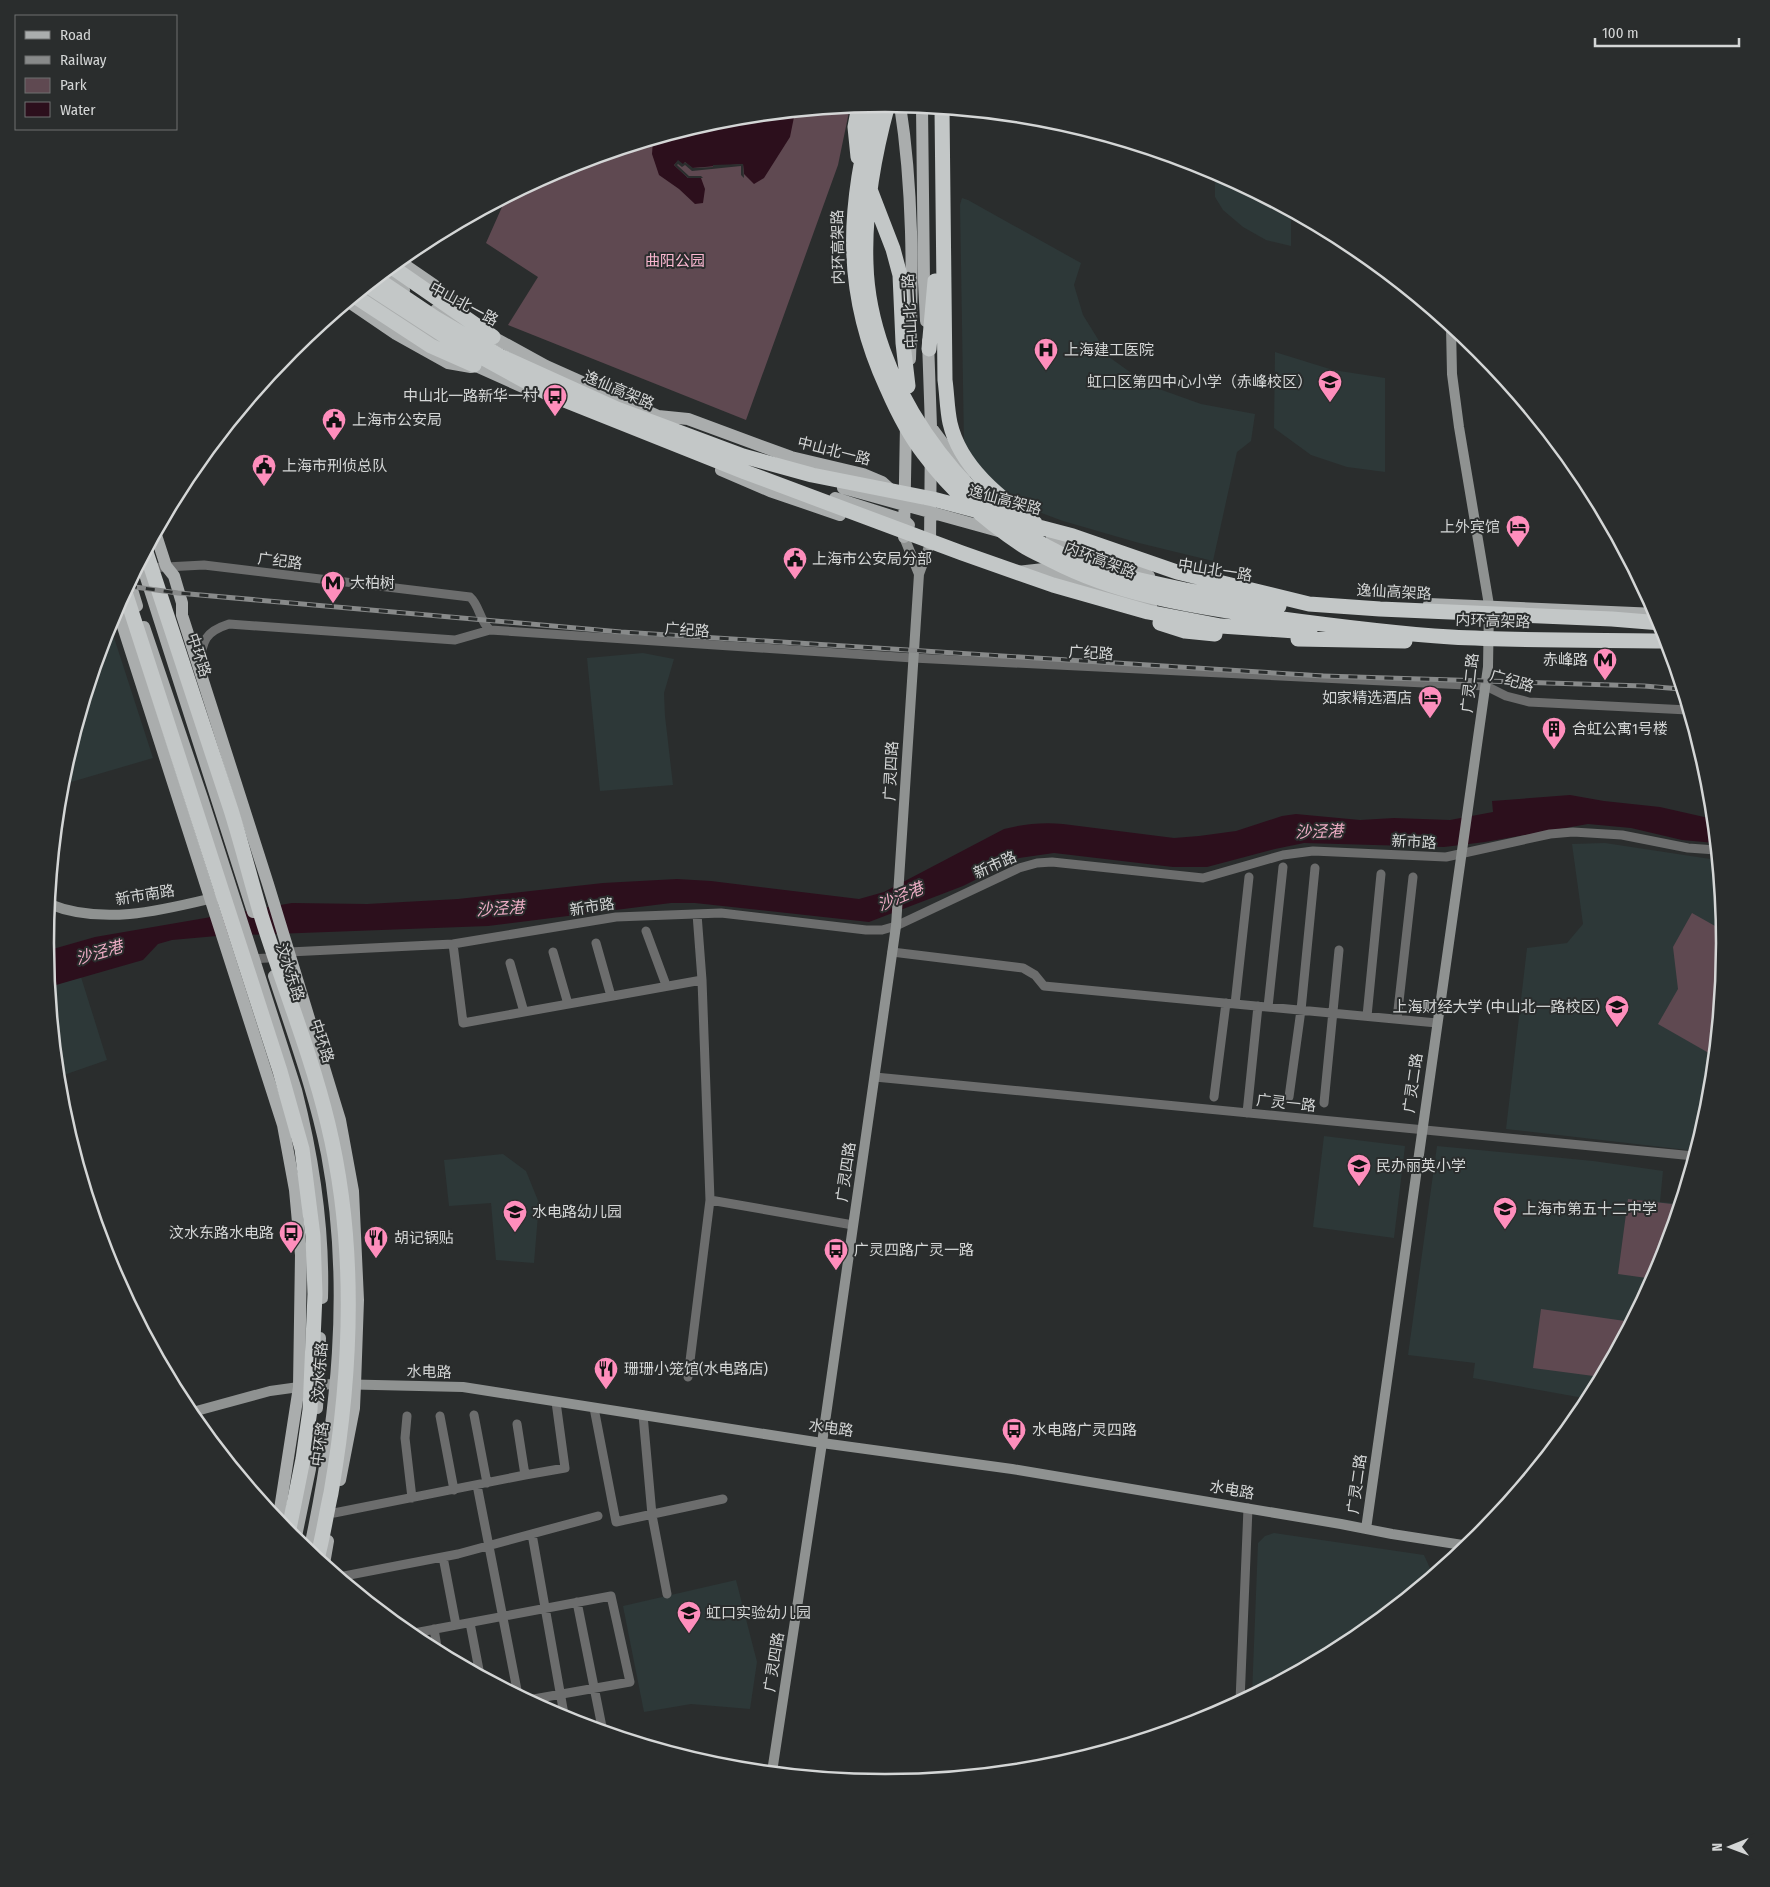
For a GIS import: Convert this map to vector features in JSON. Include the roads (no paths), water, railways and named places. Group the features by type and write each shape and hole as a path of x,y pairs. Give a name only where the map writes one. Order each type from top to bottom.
{"highway":[{"name":"内环高架路","path":"873,112 864,144 855,197 854,267 858,302 867,339 896,410 923,454 982,514 1023,546 1079,574 1133,592 1202,607 1307,623 1449,637 1519,640 1659,641"},
{"name":"内环高架路","path":"886,112 877,143 867,216 866,265 870,301 878,336 898,387 930,443 953,470 984,501 1019,530 1059,553 1098,568 1240,601 1398,618 1654,627"},
{"path":"858,113 855,127 859,163 899,269 904,358 908,386"},
{"path":"928,349 935,293 934,114"},
{"path":"942,114 946,380 950,422 957,444 971,467 1014,508 1056,538 1093,557 1148,579"},
{"path":"397,271 493,337"},
{"name":"逸仙高架路","path":"382,282 435,318 500,356 617,410 743,456 812,475 933,499 1073,536 1177,572 1309,604 1652,622"},
{"name":"逸仙高架路","path":"373,289 454,342 547,393 746,472 1053,585 1148,612 1221,626 1405,639 1449,637"},
{"path":"360,300 431,346 478,367"},
{"name":"中环路","path":"148,559 229,804 274,955 318,1086 338,1182 347,1266 346,1356 342,1415 319,1552"},
{"path":"1006,574 1185,631 1234,637 1286,639 1487,642 1519,640"},
{"name":"中环路","path":"128,601 269,1037 302,1149 313,1236 315,1294 310,1410 293,1526"}],"main road":[{"name":"中山北二路","path":"900,535 904,520 911,316 909,202 901,113"},
{"name":"中山北二路","path":"922,113 924,282 931,427 930,544"},
{"path":"405,265 434,285 493,337"},
{"name":"中山北一路","path":"389,277 405,291 447,316 493,337 546,366 658,416 688,419 791,457 863,474 882,482 904,504 1062,550 1148,579 1276,596 1648,614"},
{"path":"367,294 478,367 770,491 930,544 1006,574 1044,569 1078,582 1197,620 1293,634 1661,647"},
{"path":"354,305 396,334 448,364 478,367"},
{"path":"1451,336 1452,374 1456,409 1489,605 1489,641"},
{"path":"658,416 671,426 768,469 904,504"},
{"path":"931,427 971,481 1012,518 1035,531 1117,559 1148,579"},
{"path":"725,472 822,494 904,520 930,544"},
{"path":"867,509 900,535"},
{"name":"广灵四路","path":"900,535 919,574"},
{"name":"汶水东路","path":"158,541 166,566 174,576 182,603 182,615 248,819 340,1120 353,1191 358,1300 356,1385 354,1408 325,1557"},
{"name":"广灵四路","path":"773,1767 822,1443 896,922 919,574 930,544"},
{"name":"汶水东路","path":"141,571 216,794 304,1069 323,1138 334,1202 340,1318 330,1447 311,1544"},
{"name":"汶水东路","path":"133,590 296,1090 305,1126 314,1178 322,1259 319,1385 310,1469 293,1527"},
{"name":"汶水东路","path":"120,618 283,1126 295,1190 301,1255 299,1387 279,1513"},
{"name":"广灵二路","path":"1366,1529 1486,686 1489,641"},
{"path":"216,794 248,819"},
{"path":"190,839 202,798"},
{"name":"新市南路","path":"55,906 74,912 112,916 133,914 209,899 268,884"},
{"path":"323,1138 348,1165"},
{"path":"286,1145 314,1178"},
{"name":"水电路","path":"198,1411 270,1391 319,1385 463,1388 822,1443 1012,1469 1459,1544"}],"street":[{"path":"144,567 166,566"},
{"name":"广纪路","path":"166,566 204,566 470,597 476,602 484,625 490,630"},
{"name":"广纪路","path":"199,665 203,641 214,629 229,624 455,640 490,630 913,658 1486,686 1506,696 1529,702 1682,710"},
{"name":"新市路","path":"230,959 268,958 289,952 453,944 616,917 721,913 866,930 882,930 896,922 1019,868 1036,863 1052,862 1203,878 1283,855 1313,851 1438,858 1462,850 1550,834 1573,832 1622,835 1688,848 1710,850"},
{"path":"1247,1113 1283,867"},
{"path":"1289,1097 1301,1010 1315,868"},
{"path":"1367,1016 1381,874"},
{"path":"1214,1097 1249,877"},
{"path":"1397,1019 1413,877"},
{"path":"688,1377 710,1200 698,914"},
{"path":"646,930 666,986"},
{"path":"596,943 612,996"},
{"path":"453,944 463,1024 702,980"},
{"path":"1324,1103 1339,950"},
{"path":"553,952 568,1004"},
{"path":"892,952 1023,968 1035,975 1044,986 1437,1023"},
{"path":"510,963 524,1012"},
{"name":"广灵一路","path":"875,1077 1689,1156"},
{"path":"710,1200 853,1225"},
{"path":"334,1513 565,1468 556,1402"},
{"path":"594,1408 616,1522 723,1499"},
{"path":"474,1414 489,1546 517,1689"},
{"path":"643,1415 652,1515 667,1594"},
{"path":"407,1416 405,1438 412,1498"},
{"path":"440,1416 454,1490"},
{"path":"518,1424 525,1475"},
{"path":"1240,1695 1248,1508"},
{"path":"346,1576 443,1557 598,1516"},
{"path":"532,1534 563,1709"},
{"path":"443,1557 456,1625"},
{"path":"419,1632 611,1596 630,1682 538,1698"},
{"path":"578,1602 602,1725"},
{"path":"470,1623 479,1668"},
{"path":"434,1630 436,1643"}],"water":[{"path":"794,117 790,137 764,178 754,184 744,174 743,164 692,168 685,162 683,165 678,161 674,165 688,178 701,178 705,189 703,203 695,204 679,189 659,175 652,154 653,146 670,141 723,128"},
{"name":"沙泾港","path":"1570,795 1660,807 1706,817 1710,843 1682,840 1631,828 1588,824 1485,842 1444,847 1304,843 1207,867 1173,867 1054,853 1019,858 963,886 869,922 695,903 671,903 488,926 217,936 172,940 158,944 143,960 56,985 54,949 95,937 292,903 367,904 458,899 603,883 677,879 711,881 859,899 884,892 1004,829 1026,825 1063,824 1174,838 1236,831 1282,816 1296,814 1360,820 1394,818 1450,820 1493,812 1492,801"}],"railway":[{"path":"134,587 178,593 621,632 1323,676 1676,689"}],"place":[{"name":"上海建工医院","path":"1046,371"},
{"name":"虹口区第四中心小学（赤峰校区）","path":"1330,403"},
{"name":"中山北一路新华一村","path":"555,417"},
{"name":"上海市公安局","path":"334,441"},
{"name":"上海市刑侦总队","path":"264,487"},
{"name":"上外宾馆","path":"1518,548"},
{"name":"上海市公安局分部","path":"795,580"},
{"name":"大柏树","path":"333,604"},
{"name":"赤峰路","path":"1605,681"},
{"name":"如家精选酒店","path":"1430,719"},
{"name":"合虹公寓1号楼","path":"1554,750"},
{"name":"上海财经大学 (中山北一路校区)","path":"1617,1028"},
{"name":"民办丽英小学","path":"1359,1187"},
{"name":"上海市第五十二中学","path":"1505,1230"},
{"name":"水电路幼儿园","path":"515,1233"},
{"name":"汶水东路水电路","path":"291,1254"},
{"name":"胡记锅贴","path":"376,1259"},
{"name":"广灵四路广灵一路","path":"836,1271"},
{"name":"珊珊小笼馆(水电路店)","path":"606,1390"},
{"name":"水电路广灵四路","path":"1014,1451"},
{"name":"虹口实验幼儿园","path":"689,1634"}],"park label":[{"name":"曲阳公园","path":"675,261"}]}
